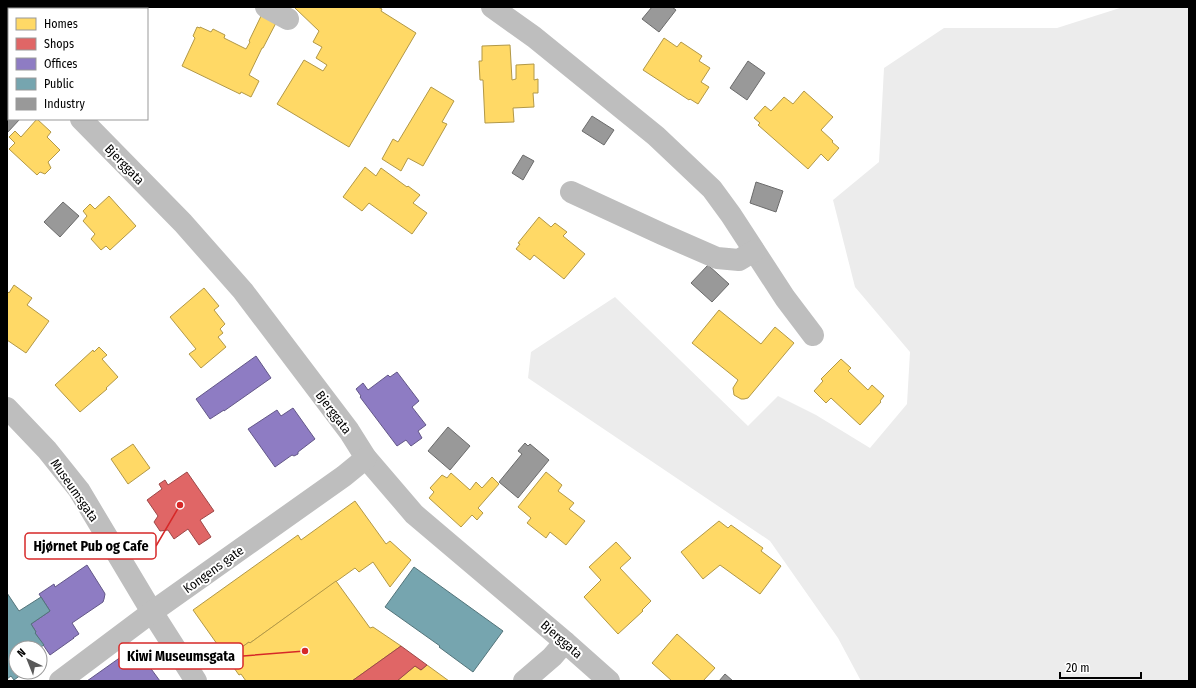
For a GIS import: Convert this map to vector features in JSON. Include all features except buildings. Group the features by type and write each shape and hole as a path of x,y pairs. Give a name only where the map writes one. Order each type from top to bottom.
{"street":[{"path":"266,7 288,19"},
{"path":"492,7 534,37 656,136 712,189 785,298 813,335"},
{"name":"Bjerggata","path":"82,120 183,223 243,291 349,431 366,458 414,514 610,681"},
{"path":"571,192 717,258 739,260 754,251"},
{"name":"Museumsgata","path":"7,408 47,450 79,490 152,612 196,681"},
{"name":"Kongens gate","path":"60,681 152,612 344,476 366,458"},
{"path":"524,681 552,657 565,642"}],"shaded area":[{"path":"1123,7 1189,7 1189,681 861,681 838,638 770,541 528,378 531,352 615,297 748,426 778,396 816,415 870,448 907,404 910,352 855,287 833,200 879,162 884,68 944,28 1057,28"}],"place":[{"name":"Hjørnet Pub og Cafe","path":"180,505"},
{"name":"Kiwi Museumsgata","path":"305,651"}]}
